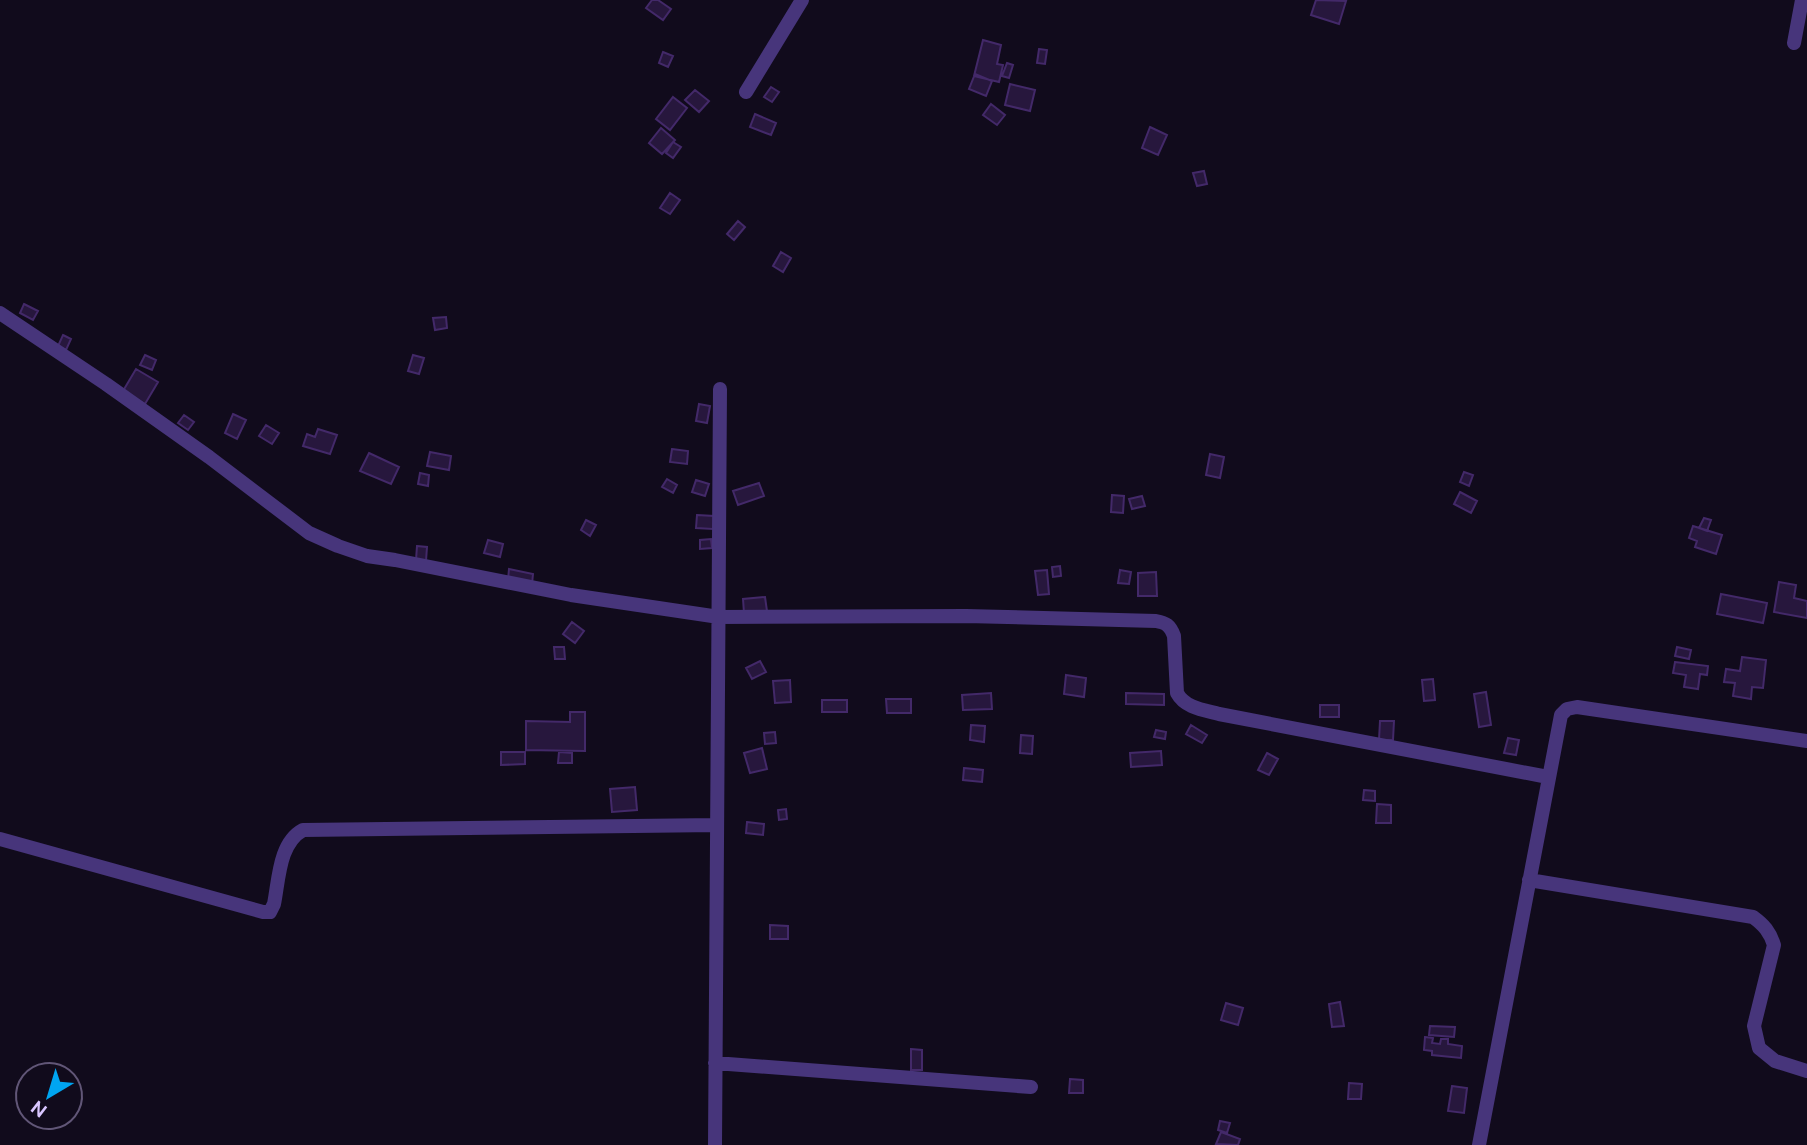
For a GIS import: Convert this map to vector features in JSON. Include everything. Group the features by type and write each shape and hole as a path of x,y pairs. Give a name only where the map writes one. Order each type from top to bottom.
{"street":[{"path":"746,92 802,0"},
{"path":"1794,43 1802,0"},
{"path":"0,313 199,450 309,533 367,556 570,595 719,617 966,616 1167,623 1174,636 1177,693 1181,700 1191,706 1219,714 1548,777"},
{"path":"715,1145 720,388"},
{"path":"1479,1145 1561,715 1567,709 1577,707 1807,741"},
{"path":"0,839 270,912 285,852 290,840 303,830 717,825"},
{"path":"1529,880 1754,917 1770,933 1774,945 1754,1026 1759,1048 1775,1061 1807,1071"},
{"path":"715,1063 1031,1087"}],"building":[{"path":"652,0 658,0 671,9 663,20 646,8"},
{"path":"1316,0 1346,1 1339,24 1311,15"},
{"path":"983,40 1001,45 997,64 1003,65 999,82 974,76"},
{"path":"1039,49 1047,50 1045,64 1037,63"},
{"path":"663,52 673,56 668,67 659,63"},
{"path":"1007,63 1013,65 1009,78 1002,76"},
{"path":"975,74 992,81 986,96 969,89"},
{"path":"1010,84 1035,90 1030,111 1005,105"},
{"path":"771,87 779,92 772,102 764,97"},
{"path":"695,90 709,101 699,112 685,100"},
{"path":"673,97 687,108 670,130 656,119"},
{"path":"991,104 1005,115 997,125 983,115"},
{"path":"755,114 776,123 771,135 750,127"},
{"path":"1150,127 1167,135 1158,155 1142,148"},
{"path":"661,128 675,140 662,154 649,143"},
{"path":"673,142 681,147 673,158 666,153"},
{"path":"1204,171 1207,184 1197,186 1193,173"},
{"path":"670,193 680,200 670,214 660,208"},
{"path":"738,221 745,227 734,240 727,234"},
{"path":"781,252 791,258 783,272 773,266"},
{"path":"24,304 38,311 33,320 20,313"},
{"path":"446,317 447,328 435,330 433,318"},
{"path":"63,335 71,339 66,350 58,346"},
{"path":"145,355 156,360 152,370 140,365"},
{"path":"413,355 424,358 419,374 408,371"},
{"path":"136,369 158,382 145,404 123,391"},
{"path":"699,404 710,406 707,423 696,421"},
{"path":"233,414 246,420 237,439 225,433"},
{"path":"184,415 194,422 188,430 178,423"},
{"path":"266,425 279,433 272,444 259,436"},
{"path":"318,429 337,435 330,454 303,446 307,434 315,437"},
{"path":"672,449 688,451 687,464 670,462"},
{"path":"430,452 451,456 449,470 427,466"},
{"path":"369,453 399,467 391,484 360,471"},
{"path":"1210,454 1224,457 1220,478 1206,475"},
{"path":"1464,472 1473,475 1469,486 1460,482"},
{"path":"420,473 429,475 428,486 418,484"},
{"path":"667,479 677,485 673,493 662,487"},
{"path":"696,480 709,484 705,496 692,492"},
{"path":"759,483 764,496 738,505 733,491"},
{"path":"1460,492 1477,501 1471,513 1454,504"},
{"path":"1112,495 1124,496 1123,513 1111,512"},
{"path":"1142,496 1145,506 1132,509 1129,499"},
{"path":"697,515 714,516 713,529 696,528"},
{"path":"1704,518 1711,520 1707,531 1699,528"},
{"path":"586,520 596,525 590,536 581,530"},
{"path":"1693,526 1722,535 1716,554 1695,547 1697,541 1689,538"},
{"path":"711,539 712,548 700,549 700,540"},
{"path":"488,540 503,544 500,557 484,553"},
{"path":"417,546 427,547 426,561 416,560"},
{"path":"1060,566 1061,576 1053,577 1052,567"},
{"path":"509,569 533,574 532,584 508,580"},
{"path":"1047,570 1049,594 1038,595 1035,571"},
{"path":"1120,570 1131,572 1129,584 1118,583"},
{"path":"1156,572 1157,596 1138,596 1138,573"},
{"path":"1779,582 1796,585 1794,598 1807,601 1807,618 1774,612"},
{"path":"1721,594 1767,603 1763,623 1717,614"},
{"path":"765,597 767,611 744,613 743,599"},
{"path":"572,622 584,631 575,643 563,634"},
{"path":"554,647 564,647 565,659 555,659"},
{"path":"1677,647 1691,650 1689,659 1675,656"},
{"path":"1742,657 1766,660 1763,688 1752,687 1751,699 1733,696 1735,683 1724,682 1726,669 1740,671"},
{"path":"760,661 766,672 752,679 746,668"},
{"path":"1675,662 1708,666 1707,675 1700,674 1698,689 1684,687 1686,675 1673,673"},
{"path":"1066,675 1086,678 1084,697 1064,694"},
{"path":"1433,679 1435,700 1424,701 1422,680"},
{"path":"790,680 791,702 775,703 773,681"},
{"path":"1486,692 1491,725 1479,727 1474,694"},
{"path":"991,693 992,709 963,710 962,695"},
{"path":"1126,693 1164,694 1164,705 1126,704"},
{"path":"886,699 911,699 911,713 887,713"},
{"path":"822,700 847,700 847,712 822,712"},
{"path":"1320,705 1339,705 1339,717 1320,717"},
{"path":"570,712 585,712 585,751 526,750 526,721 570,722"},
{"path":"1380,721 1394,721 1393,740 1379,740"},
{"path":"971,725 985,726 984,742 970,740"},
{"path":"1191,725 1207,735 1202,743 1186,734"},
{"path":"1156,730 1166,732 1165,739 1154,737"},
{"path":"775,732 776,743 765,744 764,733"},
{"path":"1021,735 1033,736 1032,754 1020,753"},
{"path":"1508,738 1519,740 1516,755 1504,753"},
{"path":"762,748 767,769 750,773 744,753"},
{"path":"1161,751 1162,765 1131,767 1130,753"},
{"path":"501,752 525,752 525,764 501,765"},
{"path":"559,752 572,753 572,763 558,763"},
{"path":"1267,753 1278,759 1269,775 1258,770"},
{"path":"964,768 983,770 982,782 963,780"},
{"path":"635,787 637,810 612,812 610,789"},
{"path":"1364,790 1375,791 1375,801 1363,800"},
{"path":"1377,804 1391,805 1391,823 1376,823"},
{"path":"786,809 787,819 779,820 778,810"},
{"path":"747,822 764,824 763,835 746,833"},
{"path":"770,925 788,926 788,939 770,939"},
{"path":"1340,1002 1344,1026 1332,1027 1329,1004"},
{"path":"1226,1003 1243,1008 1238,1025 1221,1020"},
{"path":"1430,1026 1455,1027 1454,1037 1429,1035"},
{"path":"1425,1037 1433,1038 1432,1043 1440,1044 1441,1039 1448,1039 1448,1044 1462,1046 1461,1058 1432,1055 1432,1051 1424,1050"},
{"path":"911,1049 922,1050 922,1070 911,1070"},
{"path":"1070,1079 1083,1080 1083,1093 1069,1093"},
{"path":"1349,1083 1362,1084 1361,1099 1348,1099"},
{"path":"1452,1086 1467,1088 1464,1113 1448,1111"},
{"path":"1220,1121 1230,1123 1227,1133 1218,1130"},
{"path":"1221,1132 1240,1139 1238,1145 1216,1144"}]}
